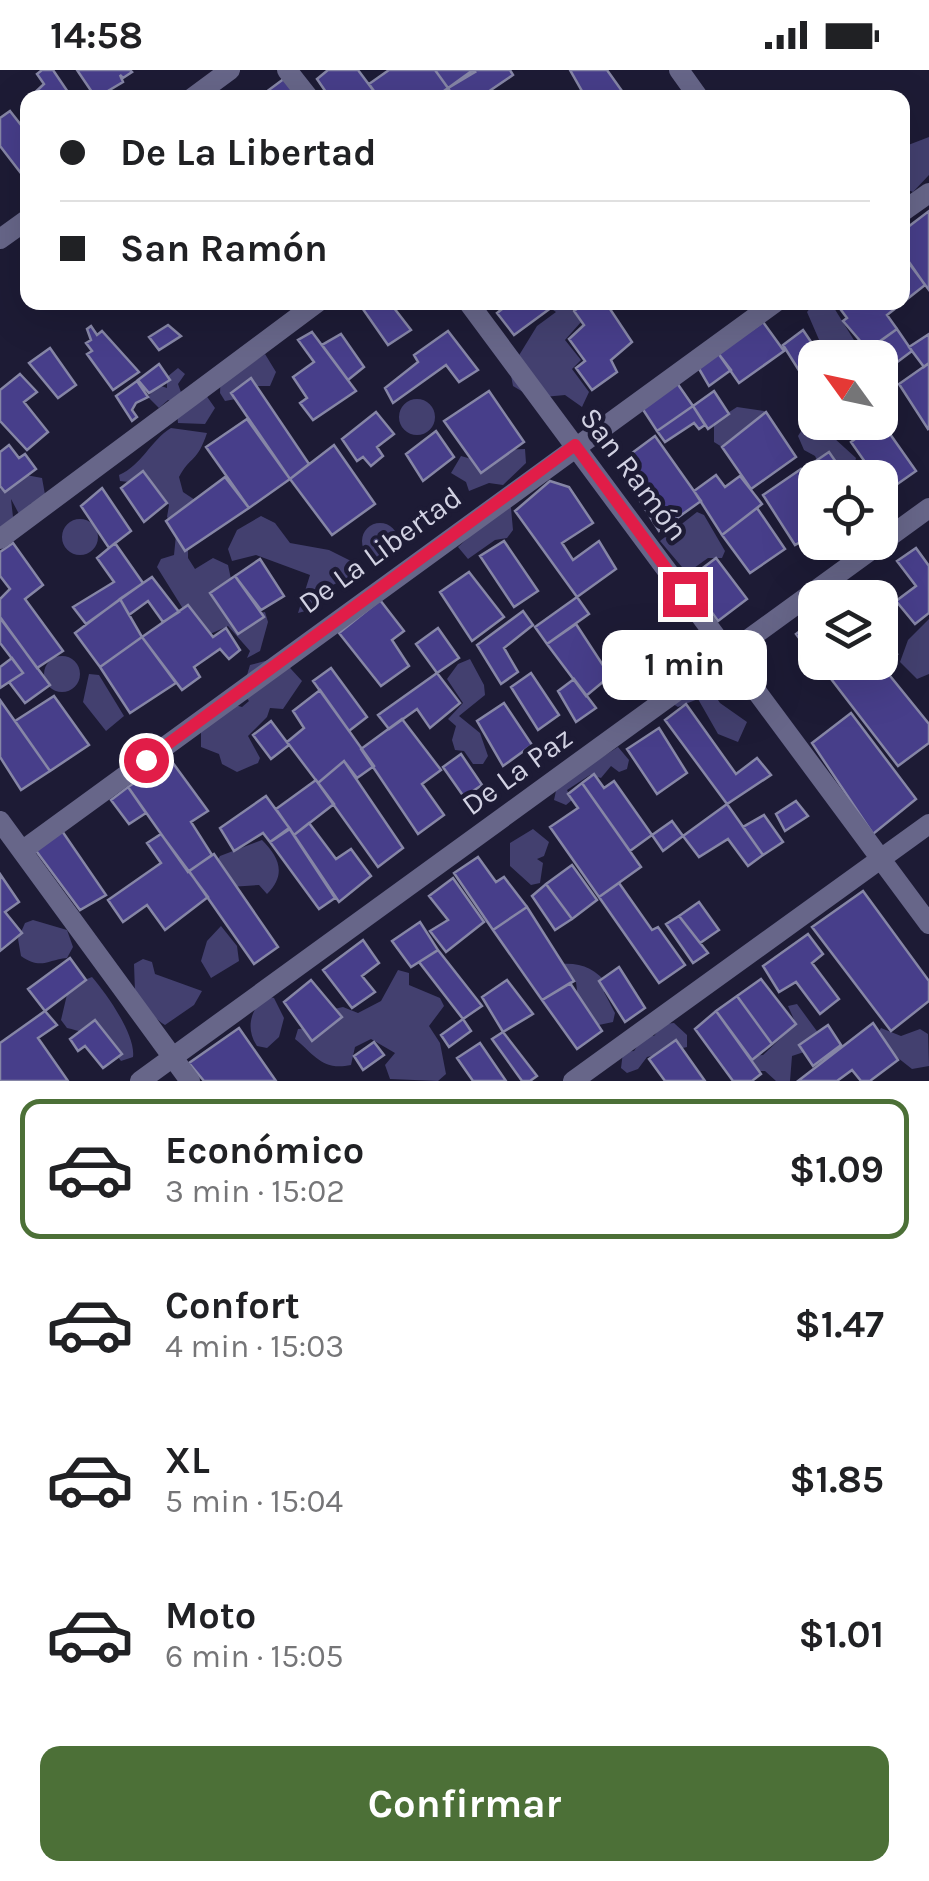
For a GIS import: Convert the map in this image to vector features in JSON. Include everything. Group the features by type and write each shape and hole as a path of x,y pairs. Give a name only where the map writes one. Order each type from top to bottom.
{"street":[{"path":"203,90 230,70"},
{"path":"287,70 303,90"},
{"path":"0,540 307,310"},
{"name":"San Ramón","path":"474,310 929,924"},
{"name":"De La Libertad","path":"23,850 765,310"},
{"name":"De La Paz","path":"140,1081 929,508"},
{"path":"0,821 190,1081"},
{"path":"573,1081 929,824"}],"shaded area":[{"path":"929,137 929,175 913,192 910,191 910,144"},
{"path":"553,310 572,310 581,322 565,340 581,360 572,369 589,392 582,407 565,395 533,398 513,386 510,370 537,326 556,312"},
{"path":"809,310 835,310 854,340 819,340"},
{"path":"265,354 276,372 270,386 253,386 241,398 225,401 220,393 221,369 242,370"},
{"path":"178,368 185,374 178,384 182,395 203,391 215,408 205,424 178,423 176,403 168,400 159,408 148,397 158,385 167,388 167,377"},
{"path":"417,399 430,404 435,417 430,430 417,435 404,430 399,417 404,404"},
{"path":"737,407 764,411 773,421 771,430 742,443 732,438 722,447 714,442 714,422"},
{"path":"171,428 207,433 179,477 183,492 198,502 175,528 167,517 169,505 144,471 129,482 120,481 119,475"},
{"path":"800,440 836,440 856,458 817,460 804,450"},
{"path":"525,449 526,463 503,485 489,483 469,491 466,482 451,473 461,456 482,462 500,450"},
{"path":"26,475 42,478 46,500 30,504 29,511 19,514 11,499 13,517 0,528 0,489 6,492"},
{"path":"506,503 511,508 513,530 507,538 495,540 468,559 458,547"},
{"path":"697,512 704,515 725,551 722,558 708,558 687,573 660,541"},
{"path":"261,516 275,523 290,543 329,550 353,562 358,572 327,588 313,609 298,613 310,575 256,555 232,561 228,549 237,530"},
{"path":"80,519 93,524 98,537 93,550 80,555 67,550 62,537 67,524"},
{"path":"380,523 393,528 398,541 393,554 380,559 367,554 362,541 367,528"},
{"path":"176,535 188,544 188,558 195,569 213,558 228,565 231,579 210,593 236,618 265,612 268,622 260,651 247,658 250,651 228,626 208,635 185,612 157,567 161,559 174,555"},
{"path":"929,619 929,674 917,679 900,662 908,640"},
{"path":"62,656 75,661 80,674 75,687 62,692 49,687 44,674 49,661"},
{"path":"280,657 302,681 283,709 270,708 267,717 248,736 260,758 258,763 237,772 222,764 219,754 201,747 201,730 228,703 242,707 249,701 242,692 250,665"},
{"path":"470,659 485,695 459,716 480,733 488,756 483,764 473,764 464,751 455,750 452,740 456,726 448,719 463,703 447,679 458,664"},
{"path":"89,674 99,675 124,716 106,731 83,702"},
{"path":"701,686 710,688 720,703 747,722 738,742 718,734 698,699 678,707 673,704"},
{"path":"618,747 629,760 627,769 619,772 611,766 601,778 590,775 567,790 572,800 566,805 554,800 557,786"},
{"path":"533,829 549,842 544,856 537,859 543,863 540,883 531,885 510,866 510,843"},
{"path":"262,840 278,866 273,887 267,894 259,885 230,887 215,864 220,856"},
{"path":"33,920 67,930 73,947 67,958 39,963 21,956 18,939 25,923"},
{"path":"221,926 237,946 239,961 211,978 201,961 207,941"},
{"path":"143,959 152,962 155,974 202,991 194,1005 165,1025 135,992 134,964"},
{"path":"559,964 587,967 609,985 604,992 615,1013 613,1022 594,1026 578,999 576,982 566,981"},
{"path":"398,970 409,973 409,985 440,998 444,1006 429,1026 440,1043 446,1074 438,1081 390,1079 385,1065 395,1053 371,1039 355,1047 351,1065 333,1066 295,1039 298,1029 312,1028 325,1011 343,1007 358,1013 381,1001"},
{"path":"92,977 125,1026 133,1057 121,1061 103,1042 67,1028 61,1020 69,986"},
{"path":"265,996 274,998 284,1018 279,1037 267,1048 257,1046 251,1026 253,1013"},
{"path":"797,1004 819,1034 807,1051 792,1056 790,1081 776,1081 765,1071 755,1071 750,1066 752,1056 763,1055 796,1024 788,1006"},
{"path":"674,1023 687,1035 687,1047 647,1057 638,1069 627,1073 621,1068 623,1052 634,1051 645,1034 654,1036 663,1024"},
{"path":"881,1028 901,1036 920,1029 928,1034 929,1066 912,1069 874,1039"}],"building":[{"path":"53,70 67,90 38,90 44,84 37,74"},
{"path":"77,70 132,72 123,78 120,75 123,82 110,90 91,90"},
{"path":"328,70 358,70 373,90 325,90 317,79"},
{"path":"389,70 435,70 448,88 373,90 369,84"},
{"path":"435,70 473,70 475,72 448,88"},
{"path":"473,70 510,70 513,75 491,90 448,88"},
{"path":"570,70 607,70 621,90 581,90"},
{"path":"285,78 294,90 269,90"},
{"path":"10,111 20,124 20,172 0,146 0,118"},
{"path":"929,211 929,290 910,265 910,225"},
{"path":"910,263 925,285 910,297"},
{"path":"364,310 396,310 411,330 388,345"},
{"path":"501,310 548,310 514,335 497,313"},
{"path":"611,310 632,342 611,360 617,372 592,390 576,368 585,361 569,339 584,325 574,311"},
{"path":"841,310 893,310 887,315 897,329 882,340 859,340 843,321 847,318"},
{"path":"763,322 784,351 739,383 718,353"},
{"path":"168,325 181,336 159,350 149,337"},
{"path":"91,326 97,335 102,331 139,372 113,390 87,354 92,351 86,343 91,340 87,329"},
{"path":"897,329 912,351 898,362 898,340 881,340"},
{"path":"803,330 810,340 798,340 798,369 783,345"},
{"path":"448,331 478,370 459,382 446,365 393,403 385,388 418,362 414,355"},
{"path":"312,332 356,391 313,420 300,403 307,398 293,377 314,362 298,340"},
{"path":"341,334 364,367 348,380 322,345"},
{"path":"929,334 929,363 924,367 909,347"},
{"path":"50,348 76,385 58,398 29,363"},
{"path":"718,353 731,370 709,386 698,367"},
{"path":"929,363 929,428 928,429 899,384"},
{"path":"159,364 170,380 149,393 138,380"},
{"path":"20,374 37,392 24,402 48,432 27,450 0,421 0,390"},
{"path":"251,378 309,464 290,479 231,393"},
{"path":"137,381 148,397 136,403 132,410 137,417 132,421 116,396"},
{"path":"677,383 693,406 657,431 642,408"},
{"path":"489,391 524,442 481,473 444,421"},
{"path":"714,391 729,414 708,429 693,406"},
{"path":"693,406 705,425 699,429 694,423 665,442 657,431"},
{"path":"376,412 394,434 377,447 383,456 371,466 363,457 357,461 342,439"},
{"path":"766,412 796,457 751,489 722,447"},
{"path":"247,419 290,479 249,508 206,447"},
{"path":"436,431 454,457 423,481 406,454"},
{"path":"655,436 701,501 659,531 633,490 645,479 628,456"},
{"path":"894,440 916,471 898,484 898,460 864,460 851,442"},
{"path":"9,445 19,458 25,454 36,469 5,492 0,486 0,452"},
{"path":"334,445 375,504 332,535 290,479"},
{"path":"829,452 835,460 817,460"},
{"path":"143,471 167,503 144,522 121,488"},
{"path":"798,471 798,543 795,545 763,495"},
{"path":"716,475 725,487 740,476 762,504 722,535 694,491"},
{"path":"225,477 249,508 185,551 166,521"},
{"path":"550,481 569,487 593,523 562,543 573,560 599,541 616,569 577,597 515,511"},
{"path":"102,488 131,531 109,548 81,506"},
{"path":"757,508 785,549 750,573 722,535"},
{"path":"504,541 538,591 514,607 480,556"},
{"path":"13,543 43,585 25,599 63,651 37,668 0,617 0,599 10,589 0,576 0,552"},
{"path":"115,543 143,583 86,624 73,607 114,582 97,558"},
{"path":"916,548 929,566 929,613 915,624 898,600 916,586 897,561"},
{"path":"716,558 747,599 718,621 688,579"},
{"path":"260,559 284,596 261,610 235,576"},
{"path":"469,572 504,617 472,641 440,592"},
{"path":"235,576 264,617 238,634 210,593"},
{"path":"152,577 179,612 163,622 148,601 129,615 120,599"},
{"path":"577,597 589,614 547,644 535,627"},
{"path":"120,599 142,637 100,667 75,633"},
{"path":"380,600 404,631 392,640 409,666 381,686 339,633"},
{"path":"188,605 213,637 226,628 240,650 229,659 220,649 194,667 200,677 182,690 142,637"},
{"path":"523,611 533,625 504,648 518,672 501,684 477,645"},
{"path":"0,618 50,685 25,703 9,682 23,673 0,643"},
{"path":"576,624 610,676 586,696 547,644"},
{"path":"438,628 459,658 437,673 416,644"},
{"path":"627,634 651,667 634,679 610,646"},
{"path":"142,637 176,683 130,713 100,667"},
{"path":"12,658 23,673 0,688 0,667"},
{"path":"331,668 367,717 349,731 313,681"},
{"path":"437,673 460,703 430,728 417,709 389,729 378,715"},
{"path":"531,673 559,715 538,730 511,687"},
{"path":"574,679 596,708 576,722 558,691"},
{"path":"832,680 893,680 929,724 929,743 898,766"},
{"path":"320,690 374,766 357,778 344,761 318,783 287,742 304,728 293,711"},
{"path":"54,696 89,745 50,771 15,721"},
{"path":"0,700 50,771 21,790 0,757"},
{"path":"504,703 532,745 503,766 477,721"},
{"path":"686,704 736,774 757,758 771,775 727,804 665,720"},
{"path":"851,713 916,799 873,834 812,743"},
{"path":"402,719 441,770 422,784 444,815 418,834 361,749"},
{"path":"271,721 289,745 271,759 253,735"},
{"path":"659,728 687,773 657,794 627,749"},
{"path":"461,754 482,785 464,797 443,767"},
{"path":"170,759 208,811 191,822 212,855 188,872 128,787"},
{"path":"344,761 403,848 378,867 318,783"},
{"path":"594,774 604,788 614,781 652,835 630,851 582,783"},
{"path":"316,780 334,804 294,835 276,809"},
{"path":"582,783 641,867 599,897 550,827 578,808 568,794"},
{"path":"128,787 146,813 129,824 111,800"},
{"path":"266,796 290,829 270,842 263,833 234,851 220,828"},
{"path":"796,801 808,816 785,831 776,814"},
{"path":"727,804 763,855 748,866 728,839 699,857 683,836"},
{"path":"764,815 783,842 763,855 743,827"},
{"path":"672,821 683,836 663,851 652,835"},
{"path":"309,823 336,859 351,849 371,876 339,902 294,835"},
{"path":"60,828 106,895 80,910 34,848"},
{"path":"289,828 335,898 319,909 270,842"},
{"path":"161,834 208,897 165,930 147,905 123,922 108,900 161,863 147,843"},
{"path":"214,854 278,947 254,964 189,871"},
{"path":"478,857 496,882 504,877 527,907 493,930 454,873"},
{"path":"572,865 597,900 572,919 546,884"},
{"path":"0,874 19,902 5,912 22,933 0,951"},
{"path":"453,878 484,922 446,952 430,931 448,920 429,896"},
{"path":"619,883 652,930 658,927 685,965 659,983 599,897"},
{"path":"546,884 572,919 555,930 532,896"},
{"path":"863,891 929,981 929,1001 891,1031 812,927"},
{"path":"699,902 719,930 700,943 679,916"},
{"path":"527,907 574,981 542,1000 493,930"},
{"path":"679,916 708,953 693,963 666,924"},
{"path":"420,922 438,950 411,967 392,941"},
{"path":"808,934 823,954 812,963 839,999 820,1014 796,982 779,992 763,966"},
{"path":"363,940 379,963 362,976 375,992 352,1008 323,970"},
{"path":"438,950 482,1006 463,1019 419,962"},
{"path":"70,958 86,980 45,1011 28,989"},
{"path":"619,967 645,1008 625,1022 599,981"},
{"path":"761,979 796,1024 772,1044 737,996"},
{"path":"311,980 342,1017 312,1041 284,1002"},
{"path":"507,980 533,1014 503,1032 482,997"},
{"path":"570,983 602,1031 577,1049 542,1000"},
{"path":"737,996 772,1044 752,1060 716,1011"},
{"path":"45,1011 57,1025 38,1038 68,1081 0,1081 0,1043"},
{"path":"716,1011 761,1074 752,1081 733,1081 695,1029"},
{"path":"463,1019 471,1031 449,1047 441,1035"},
{"path":"95,1020 122,1054 103,1068 85,1046 78,1051 70,1039"},
{"path":"873,1023 898,1060 870,1081 861,1081 852,1070 837,1081 798,1081"},
{"path":"828,1025 841,1045 813,1066 799,1045"},
{"path":"239,1028 276,1081 204,1081 189,1063"},
{"path":"503,1032 537,1076 530,1081 522,1081 492,1039"},
{"path":"676,1040 705,1081 665,1081 649,1059"},
{"path":"374,1042 384,1055 363,1070 354,1056"},
{"path":"480,1043 506,1081 473,1081 457,1058"}],"route":[{"path":"146,760 575,445 685,594"}]}
